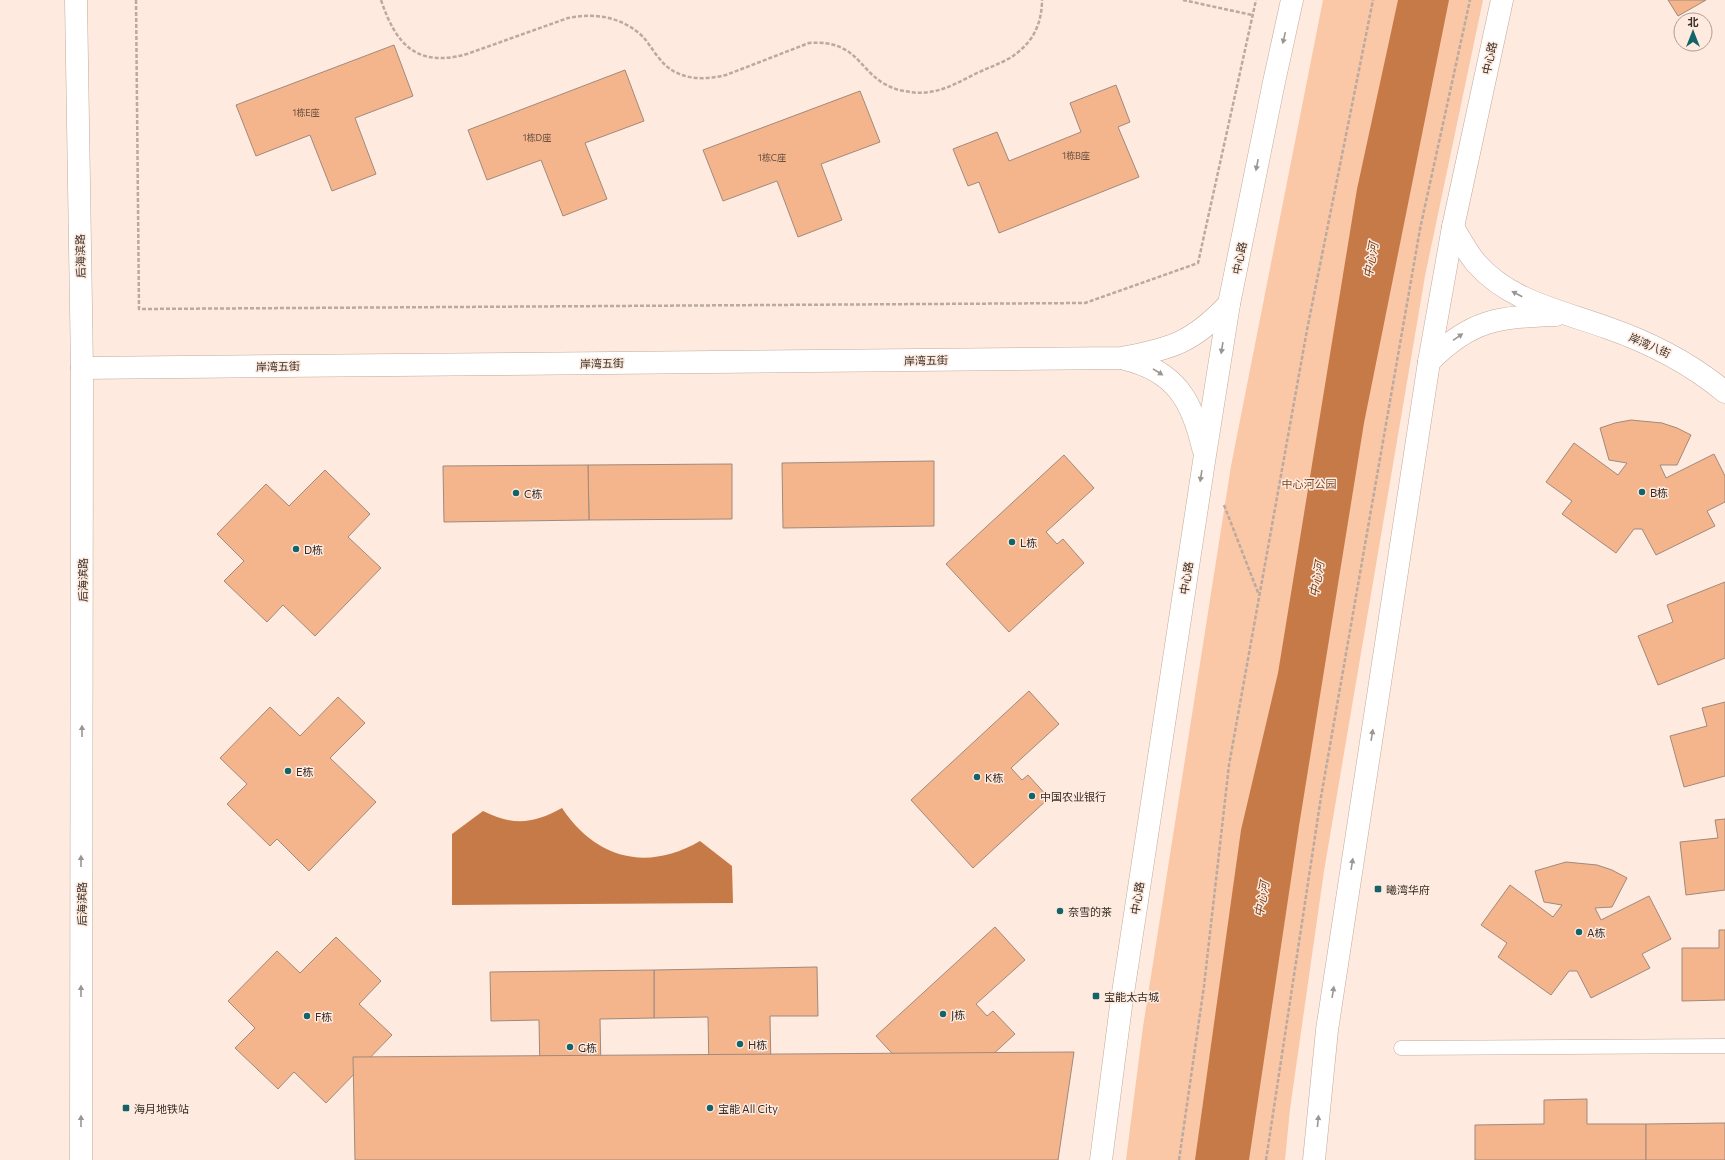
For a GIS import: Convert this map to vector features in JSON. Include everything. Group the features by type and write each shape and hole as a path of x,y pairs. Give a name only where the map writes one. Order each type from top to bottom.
{"main road":[{"name":"后海滨路","path":"76,0 82,368 81,1160"},
{"name":"中心路","path":"1101,1160 1121,1006 1229,304 1272,90 1292,0"},
{"name":"中心路","path":"1314,1160 1327,1030 1429,362 1453,227 1502,0"},
{"name":"岸湾八街","path":"1453,227 1464,248 1477,264 1492,278 1512,292 1538,305 1614,330 1674,356 1705,375 1725,392"},
{"path":"1122,358 1160,351 1178,344 1198,333 1229,304"},
{"path":"1429,362 1446,345 1466,332 1487,323 1511,317 1566,315"},
{"name":"岸湾五街","path":"82,368 1122,358"},
{"path":"1122,358 1144,364 1171,381 1190,407 1198,424 1205,454"}],"lane":[{"path":"1401,1048 1725,1046"}],"path":[{"path":"136,0 139,309 1085,303 1198,263 1256,0"},
{"path":"381,0 388,21 394,32 403,42 426,56 454,58 568,18 583,15 599,15 614,18 641,34 659,58 670,68 683,76 697,79 726,75 809,43 822,42 845,48 854,55 872,75 884,83 913,93 928,93 943,89 1010,58 1032,38 1042,10 1042,0"},
{"path":"1183,0 1252,15"},
{"path":"1179,1160 1204,986 1229,765 1307,330 1373,0"},
{"path":"1266,1160 1321,797 1420,229 1470,0"},
{"path":"1222,499 1260,596"}],"green space":[{"name":"中心河公园","path":"1323,0 1483,0 1425,276 1324,871 1290,1109 1285,1160 1126,1160 1143,1027 1231,466"}],"water":[{"name":"中心河","path":"1398,0 1449,0 1364,423 1299,826 1249,1160 1195,1160 1241,830 1278,673 1357,189"},
{"path":"562,808 590,839 607,849 624,855 642,858 661,856 680,851 700,841 732,866 733,903 452,905 452,834 483,811 504,819 523,821 542,817"}],"building":[{"path":"1668,0 1706,0 1685,12 1676,12"},
{"path":"394,45 413,96 355,118 376,174 332,191 310,135 256,156 236,105"},
{"path":"625,70 644,121 585,143 607,199 563,216 541,160 487,180 468,130"},
{"path":"1116,85 1130,122 1118,127 1139,177 999,233 979,182 968,186 953,149 997,132 1009,161 1081,132 1070,103"},
{"path":"860,91 880,142 821,164 842,220 798,237 777,181 723,201 703,150"},
{"name":"B栋","path":"1631,420 1662,423 1691,435 1677,465 1660,465 1666,478 1714,454 1725,476 1725,502 1707,511 1715,526 1656,555 1642,529 1634,529 1616,553 1562,514 1572,501 1546,482 1574,443 1618,475 1627,463 1609,460 1600,428"},
{"name":"L栋","path":"1064,455 1094,488 1046,532 1057,544 1063,539 1084,563 1009,632 946,564"},
{"path":"934,461 934,526 783,528 782,463"},
{"path":"732,464 732,519 589,520 588,465"},
{"name":"C栋","path":"588,465 589,520 444,522 443,466"},
{"name":"D栋","path":"325,470 370,514 348,537 381,568 315,636 283,605 267,622 224,581 244,561 217,534 266,484 289,506"},
{"path":"1725,582 1725,658 1658,685 1638,636 1673,622 1667,605"},
{"name":"K栋","path":"1029,691 1059,724 1011,768 1022,780 1028,775 1049,798 973,868 911,800"},
{"name":"E栋","path":"338,697 365,723 330,758 376,802 309,871 277,839 270,846 227,804 247,784 220,758 270,707 300,736"},
{"path":"1725,702 1725,776 1684,787 1670,736 1707,726 1702,708"},
{"path":"1725,819 1725,890 1686,895 1680,842 1718,838 1715,820"},
{"name":"A栋","path":"1566,862 1597,865 1612,870 1627,878 1612,907 1595,908 1601,920 1649,896 1671,939 1642,954 1650,968 1591,998 1577,971 1569,971 1551,995 1498,957 1507,943 1481,925 1510,885 1553,917 1562,905 1544,902 1535,871"},
{"name":"J栋","path":"995,927 1025,960 976,1004 987,1016 993,1011 1015,1034 939,1104 876,1036"},
{"path":"1719,930 1725,930 1725,1000 1682,1001 1682,948 1719,948"},
{"name":"F栋","path":"336,937 381,981 359,1004 392,1035 326,1103 294,1072 278,1089 235,1048 255,1028 228,1001 277,951 300,973"},
{"name":"H栋","path":"817,967 818,1016 770,1016 771,1070 709,1070 708,1017 654,1018 654,970"},
{"name":"G栋","path":"654,970 654,1018 600,1019 601,1072 540,1073 539,1020 491,1021 490,972"},
{"name":"宝能 All City","path":"1074,1052 1058,1160 355,1160 353,1057"},
{"path":"1587,1099 1587,1124 1646,1124 1646,1160 1475,1160 1475,1125 1544,1124 1544,1100"},
{"path":"1725,1123 1725,1160 1646,1160 1646,1124"}],"place":[{"name":"B栋","path":"1642,492"},
{"name":"C栋","path":"516,493"},
{"name":"L栋","path":"1012,542"},
{"name":"D栋","path":"296,549"},
{"name":"E栋","path":"288,771"},
{"name":"K栋","path":"977,777"},
{"name":"中国农业银行","path":"1032,796"},
{"name":"曦湾华府","path":"1378,889"},
{"name":"奈雪的茶","path":"1060,911"},
{"name":"A栋","path":"1579,932"},
{"name":"宝能太古城","path":"1096,996"},
{"name":"J栋","path":"943,1014"},
{"name":"F栋","path":"307,1016"},
{"name":"H栋","path":"740,1044"},
{"name":"G栋","path":"570,1047"},
{"name":"海月地铁站","path":"126,1108"},
{"name":"宝能 All City","path":"710,1108"}]}
